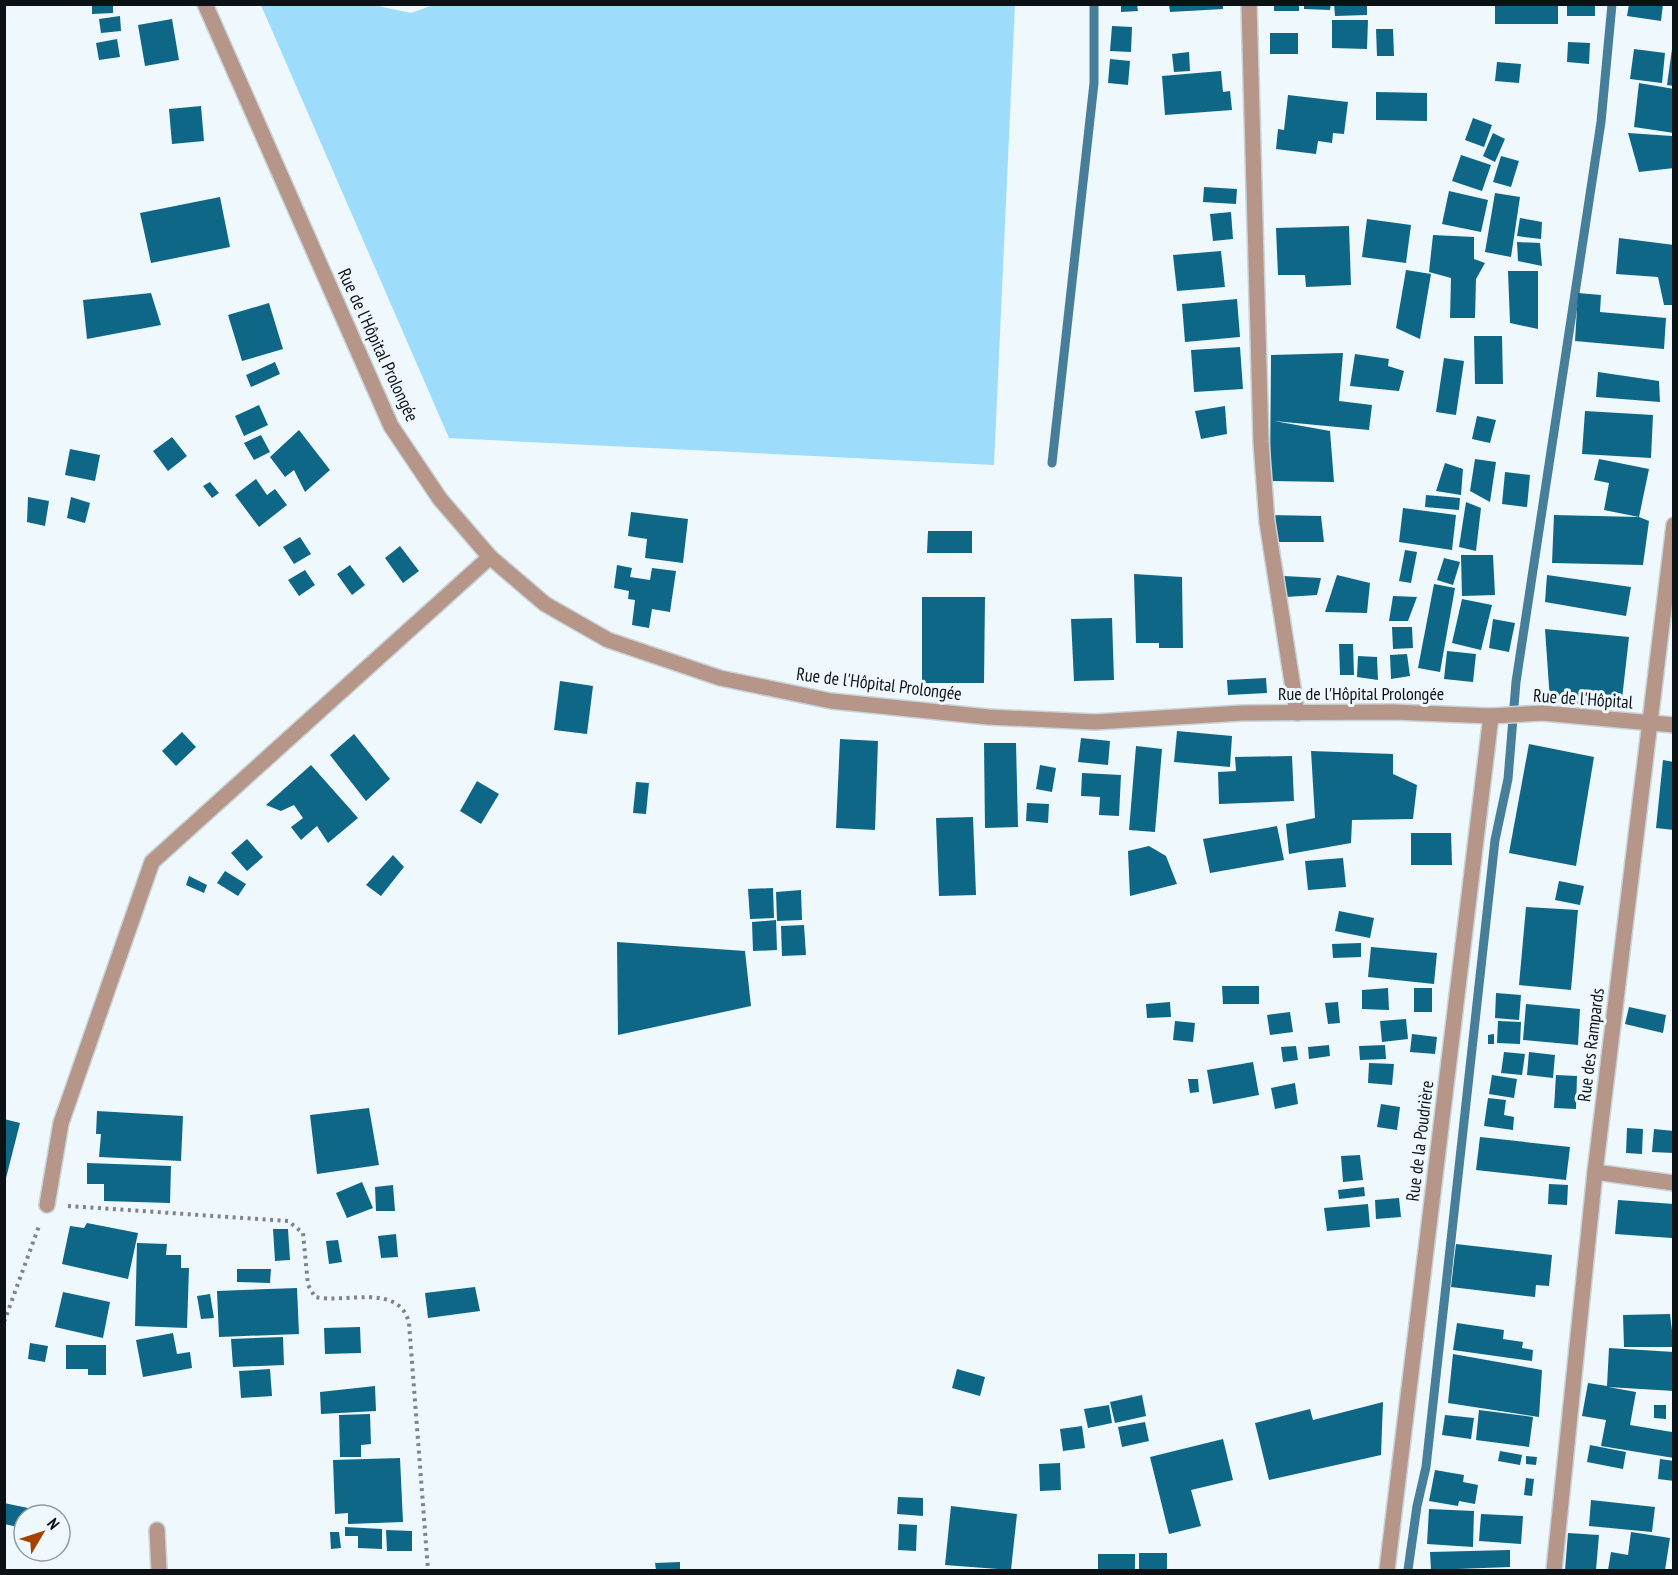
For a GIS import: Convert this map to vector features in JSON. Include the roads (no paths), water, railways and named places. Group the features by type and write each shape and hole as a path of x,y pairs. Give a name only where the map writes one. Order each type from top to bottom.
{"street":[{"name":"Rue de l'Hôpital Prolongée","path":"205,4 391,426 440,499 490,557 545,604 608,640 720,678 831,701 988,717 1095,722 1297,713 1491,716"},
{"path":"1249,4 1261,442 1268,522 1297,713"},
{"name":"Rue des Rampards","path":"1554,1570 1595,1172 1674,525"},
{"path":"46,1205 61,1123 152,862 490,557"},
{"name":"Rue de l'Hôpital","path":"1491,716 1543,713 1674,724"},
{"name":"Rue de la Poudrière","path":"1388,1570 1491,716"},
{"path":"1595,1172 1674,1183"},
{"path":"157,1530 159,1570"}],"waterway":[{"path":"1052,463 1094,83 1094,4"},
{"path":"1408,1570 1417,1506 1426,1467 1495,840 1508,779 1516,682 1601,122 1612,4"}]}
